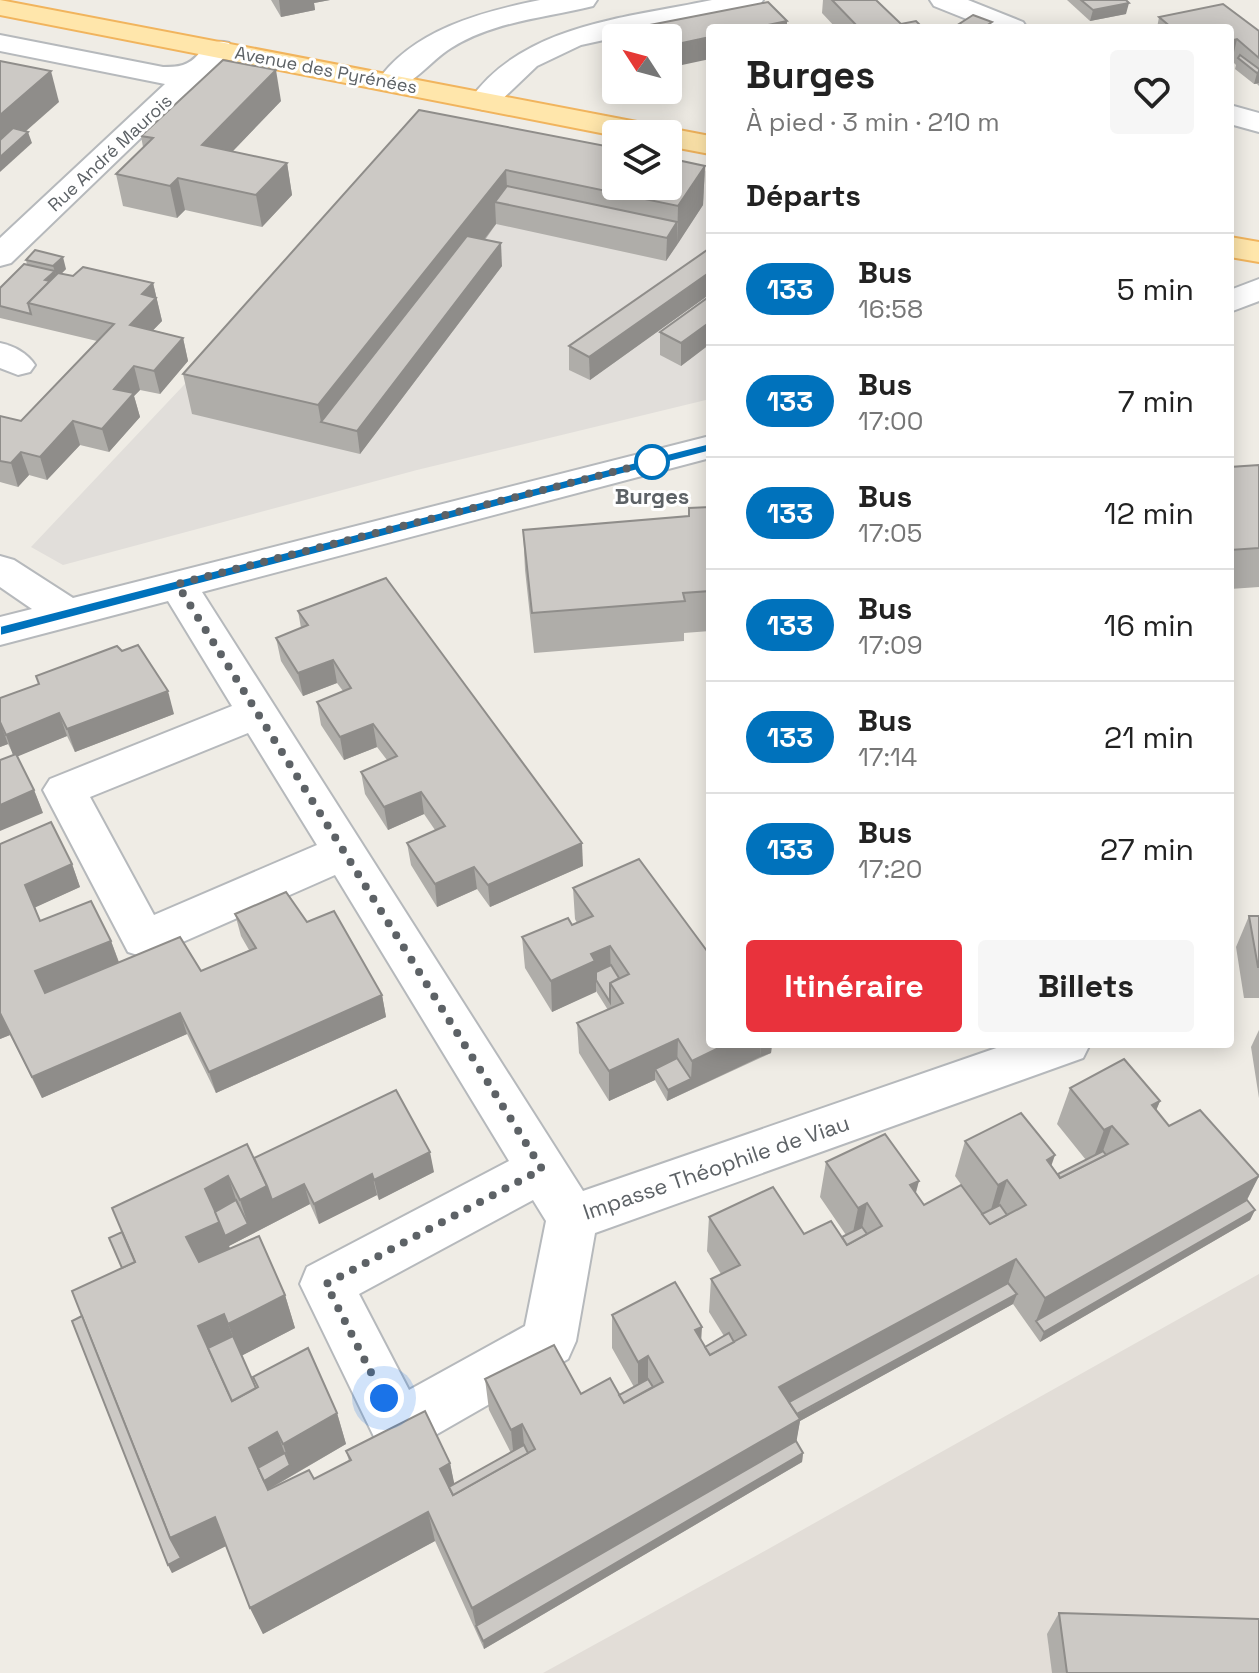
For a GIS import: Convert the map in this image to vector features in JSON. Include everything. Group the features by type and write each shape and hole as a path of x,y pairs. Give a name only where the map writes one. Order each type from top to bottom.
{"main road":[{"name":"Avenue des Pyrénées","path":"0,7 602,124"},
{"path":"682,140 706,144"},
{"path":"1234,248 1259,252"}],"street":[{"path":"390,83 430,48 460,33 529,11 583,0"},
{"path":"484,101 527,60 572,39 749,0"},
{"path":"944,0 1003,24"},
{"path":"0,43 163,76 195,72"},
{"name":"Rue André Maurois","path":"0,256 219,49"},
{"path":"1234,115 1259,123"},
{"path":"1234,300 1259,289"},
{"path":"0,631 706,448"},
{"path":"0,569 67,613"},
{"name":"Impasse Théophile de Viau","path":"177,584 572,1218 1055,1048"},
{"path":"258,712 65,790 144,939 345,852"},
{"path":"542,1169 326,1284 398,1426 549,1341 572,1218"}],"shaded area":[{"path":"426,114 602,181 602,200 682,200 682,166 706,171 706,400 417,470 63,565 31,547 216,351"},
{"path":"1259,1274 1259,1673 543,1673 761,1553"}],"building":[{"path":"832,0 876,0 901,24 855,24"},
{"path":"1081,0 1126,0 1129,3 1093,10"},
{"path":"768,2 787,21 772,24 706,24 706,38 682,43 682,24 655,24"},
{"path":"1223,4 1259,31 1259,58 1237,39 1234,40 1234,24 1167,24 1159,17"},
{"path":"973,15 992,22 989,24 959,24"},
{"path":"1240,55 1259,69 1259,72 1238,58"},
{"path":"223,60 276,70 202,145 287,163 256,195 178,178 170,186 116,174 153,138 141,136"},
{"path":"0,61 51,71 0,115"},
{"path":"419,110 602,145 602,190 506,170 318,405 183,374"},
{"path":"13,128 28,132 0,157 0,140"},
{"path":"682,161 705,166 678,206 649,200 682,200"},
{"path":"507,186 677,222 667,238 495,202"},
{"path":"467,236 501,243 357,431 321,422"},
{"path":"35,250 63,257 53,266 26,260"},
{"path":"706,251 706,275 589,357 569,346"},
{"path":"24,264 55,271 45,280 50,281 28,303 31,314 0,306 0,288"},
{"path":"83,267 153,283 142,294 156,298 130,325 183,338 154,371 134,366 114,389 134,393 102,429 73,421 40,457 21,452 11,463 0,461 0,416 21,421 114,324 28,303 58,273 73,276"},
{"path":"706,299 706,325 681,343 660,332"},
{"path":"1259,465 1259,548 1234,550 1234,467"},
{"path":"706,507 706,591 683,593 685,601 532,613 523,530 689,516 689,508"},
{"path":"386,578 582,843 488,885 474,867 435,884 407,843 445,826 421,792 384,807 361,772 397,756 373,724 340,737 317,702 351,688 333,660 298,673 276,638 308,625 298,611"},
{"path":"138,645 168,691 67,729 59,713 6,735 0,722 0,698 39,684 36,676 117,646 122,651"},
{"path":"16,754 34,790 0,805 0,760"},
{"path":"51,822 72,864 25,885 40,921 91,901 111,941 35,971 45,993 180,937 201,971 256,948 235,914 286,892 307,922 334,911 382,995 209,1072 180,1013 32,1077 0,1013 0,844"},
{"path":"639,859 706,950 706,1048 719,1048 692,1061 678,1039 609,1071 577,1023 623,1003 610,983 629,974 610,946 591,954 595,961 551,981 522,937 568,918 572,925 593,916 573,888"},
{"path":"1249,916 1259,916 1259,967 1258,967"},
{"path":"611,965 619,978 610,983 610,1002 596,980 596,972"},
{"path":"677,1058 691,1079 668,1090 655,1069"},
{"path":"1124,1059 1160,1101 1152,1105 1169,1126 1200,1110 1259,1176 1045,1298 1016,1259 779,1387 800,1419 472,1608 428,1512 250,1608 215,1517 170,1538 72,1291 135,1262 112,1208 247,1144 267,1186 240,1200 228,1176 205,1189 220,1222 186,1237 199,1262 259,1236 285,1295 228,1324 224,1314 198,1326 232,1401 258,1387 253,1377 308,1348 337,1413 283,1444 277,1432 249,1448 268,1490 309,1470 314,1479 351,1460 346,1451 425,1411 450,1463 440,1469 453,1495 535,1449 522,1424 511,1430 485,1379 554,1345 581,1394 610,1378 624,1403 663,1382 648,1356 638,1362 612,1315 675,1282 702,1327 695,1330 710,1355 746,1335 711,1279 740,1265 709,1217 773,1187 804,1234 831,1221 847,1245 882,1226 867,1203 858,1208 826,1162 885,1134 919,1181 910,1185 924,1205 961,1185 990,1224 1026,1205 1007,1180 998,1185 965,1141 1021,1113 1055,1155 1047,1160 1060,1178 1128,1144 1112,1126 1104,1130 1070,1088"},
{"path":"396,1090 430,1152 374,1180 372,1174 314,1204 304,1184 272,1200 254,1158"},
{"path":"1103,1151 1106,1155 1060,1178 1058,1174"},
{"path":"236,1200 248,1224 225,1236 215,1212"},
{"path":"1247,1200 1255,1210 1044,1332 1036,1321"},
{"path":"1000,1205 1007,1215 990,1224 982,1214"},
{"path":"862,1227 867,1234 847,1245 842,1237"},
{"path":"122,1232 135,1262 122,1268 109,1238"},
{"path":"1008,1283 1017,1294 797,1414 789,1402"},
{"path":"82,1316 170,1538 181,1558 168,1565 72,1321"},
{"path":"729,1333 734,1342 710,1355 705,1347"},
{"path":"233,1336 256,1388 232,1401 208,1348"},
{"path":"648,1379 653,1387 624,1403 619,1395"},
{"path":"796,1441 803,1453 483,1641 476,1626"},
{"path":"524,1445 528,1453 453,1495 449,1487"},
{"path":"285,1453 290,1465 264,1481 258,1468"},
{"path":"1059,1613 1259,1619 1259,1673 1067,1673"}],"bus line":[{"name":"133","path":"0,631 434,516 706,448"}],"place":[{"name":"Burges","path":"652,462"}],"route":[{"path":"384,1398 326,1284 542,1169 177,584 652,462"}]}
